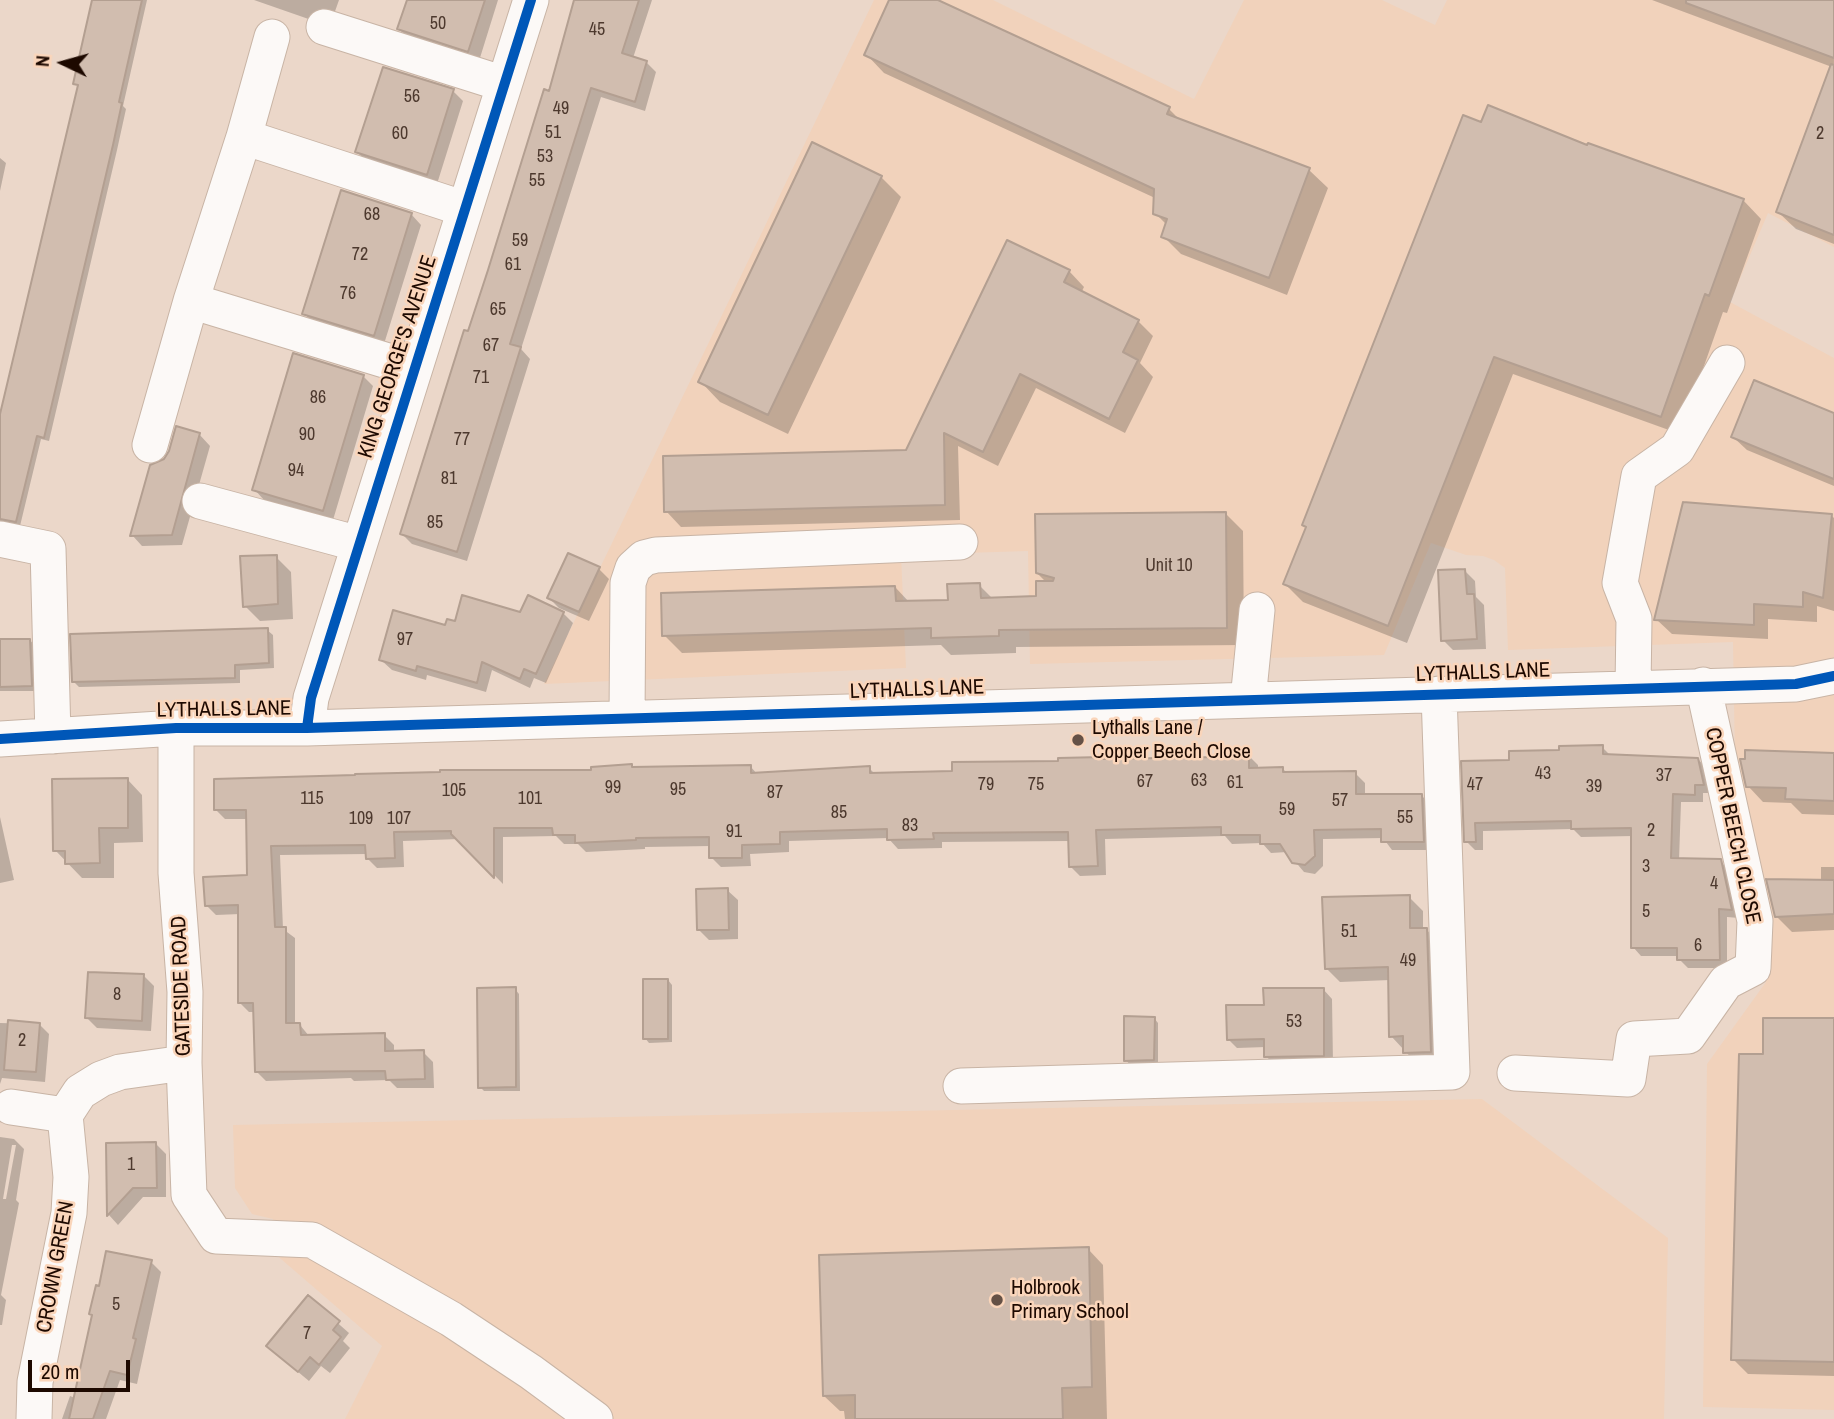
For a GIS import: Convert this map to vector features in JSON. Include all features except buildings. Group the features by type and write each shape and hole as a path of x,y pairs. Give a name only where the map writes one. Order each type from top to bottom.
{"street":[{"name":"KING GEORGE'S AVENUE","path":"307,728 311,698 531,0"},
{"path":"324,27 504,84"},
{"path":"150,446 191,301 244,137 272,37"},
{"path":"244,137 465,208"},
{"path":"191,301 414,369"},
{"path":"1633,688 1634,619 1620,583 1639,476 1677,449 1727,363"},
{"path":"201,501 359,544"},
{"path":"0,539 47,549 53,736"},
{"path":"627,718 628,583 633,568 644,558 656,555 960,542"},
{"path":"1248,700 1257,610"},
{"name":"LYTHALLS LANE","path":"0,740 176,728 307,728 1796,684 1834,676"},
{"name":"COPPER BEECH CLOSE","path":"1515,1073 1628,1079 1634,1039 1688,1036 1726,982 1754,968 1755,921 1703,685"},
{"path":"961,1086 1452,1072 1438,694"},
{"name":"GATESIDE ROAD","path":"176,728 176,873 185,992 184,1063 189,1195 216,1236 312,1240 452,1319 531,1372 594,1419"},
{"path":"10,1107 65,1115 80,1092 101,1079 131,1070 184,1063"},
{"name":"CROWN GREEN","path":"34,1419 35,1382 69,1213 71,1177 65,1115"}],"shaded area":[{"path":"874,0 993,0 1194,99 1244,0 1382,0 1435,25 1447,0 1834,0 1834,247 1768,213 1730,302 1834,358 1834,1410 1703,1407 1707,1064 1766,982 1766,935 1735,758 1733,642 1508,650 1505,568 1483,556 1466,555 1431,543 1384,655 1030,664 1028,551 901,555 906,668 544,684"},
{"name":"Holbrook Primary School","path":"1482,1099 1668,1238 1664,1419 345,1419 382,1346 274,1253 273,1219 252,1214 235,1188 233,1125"}],"cycle path":[{"path":"307,728 311,698 531,0"},
{"path":"0,739 176,728 307,728 1796,684 1834,676"}],"place":[{"name":"Lythalls Lane / Copper Beech Close","path":"1078,740"},
{"name":"Holbrook Primary School","path":"997,1300"}]}
